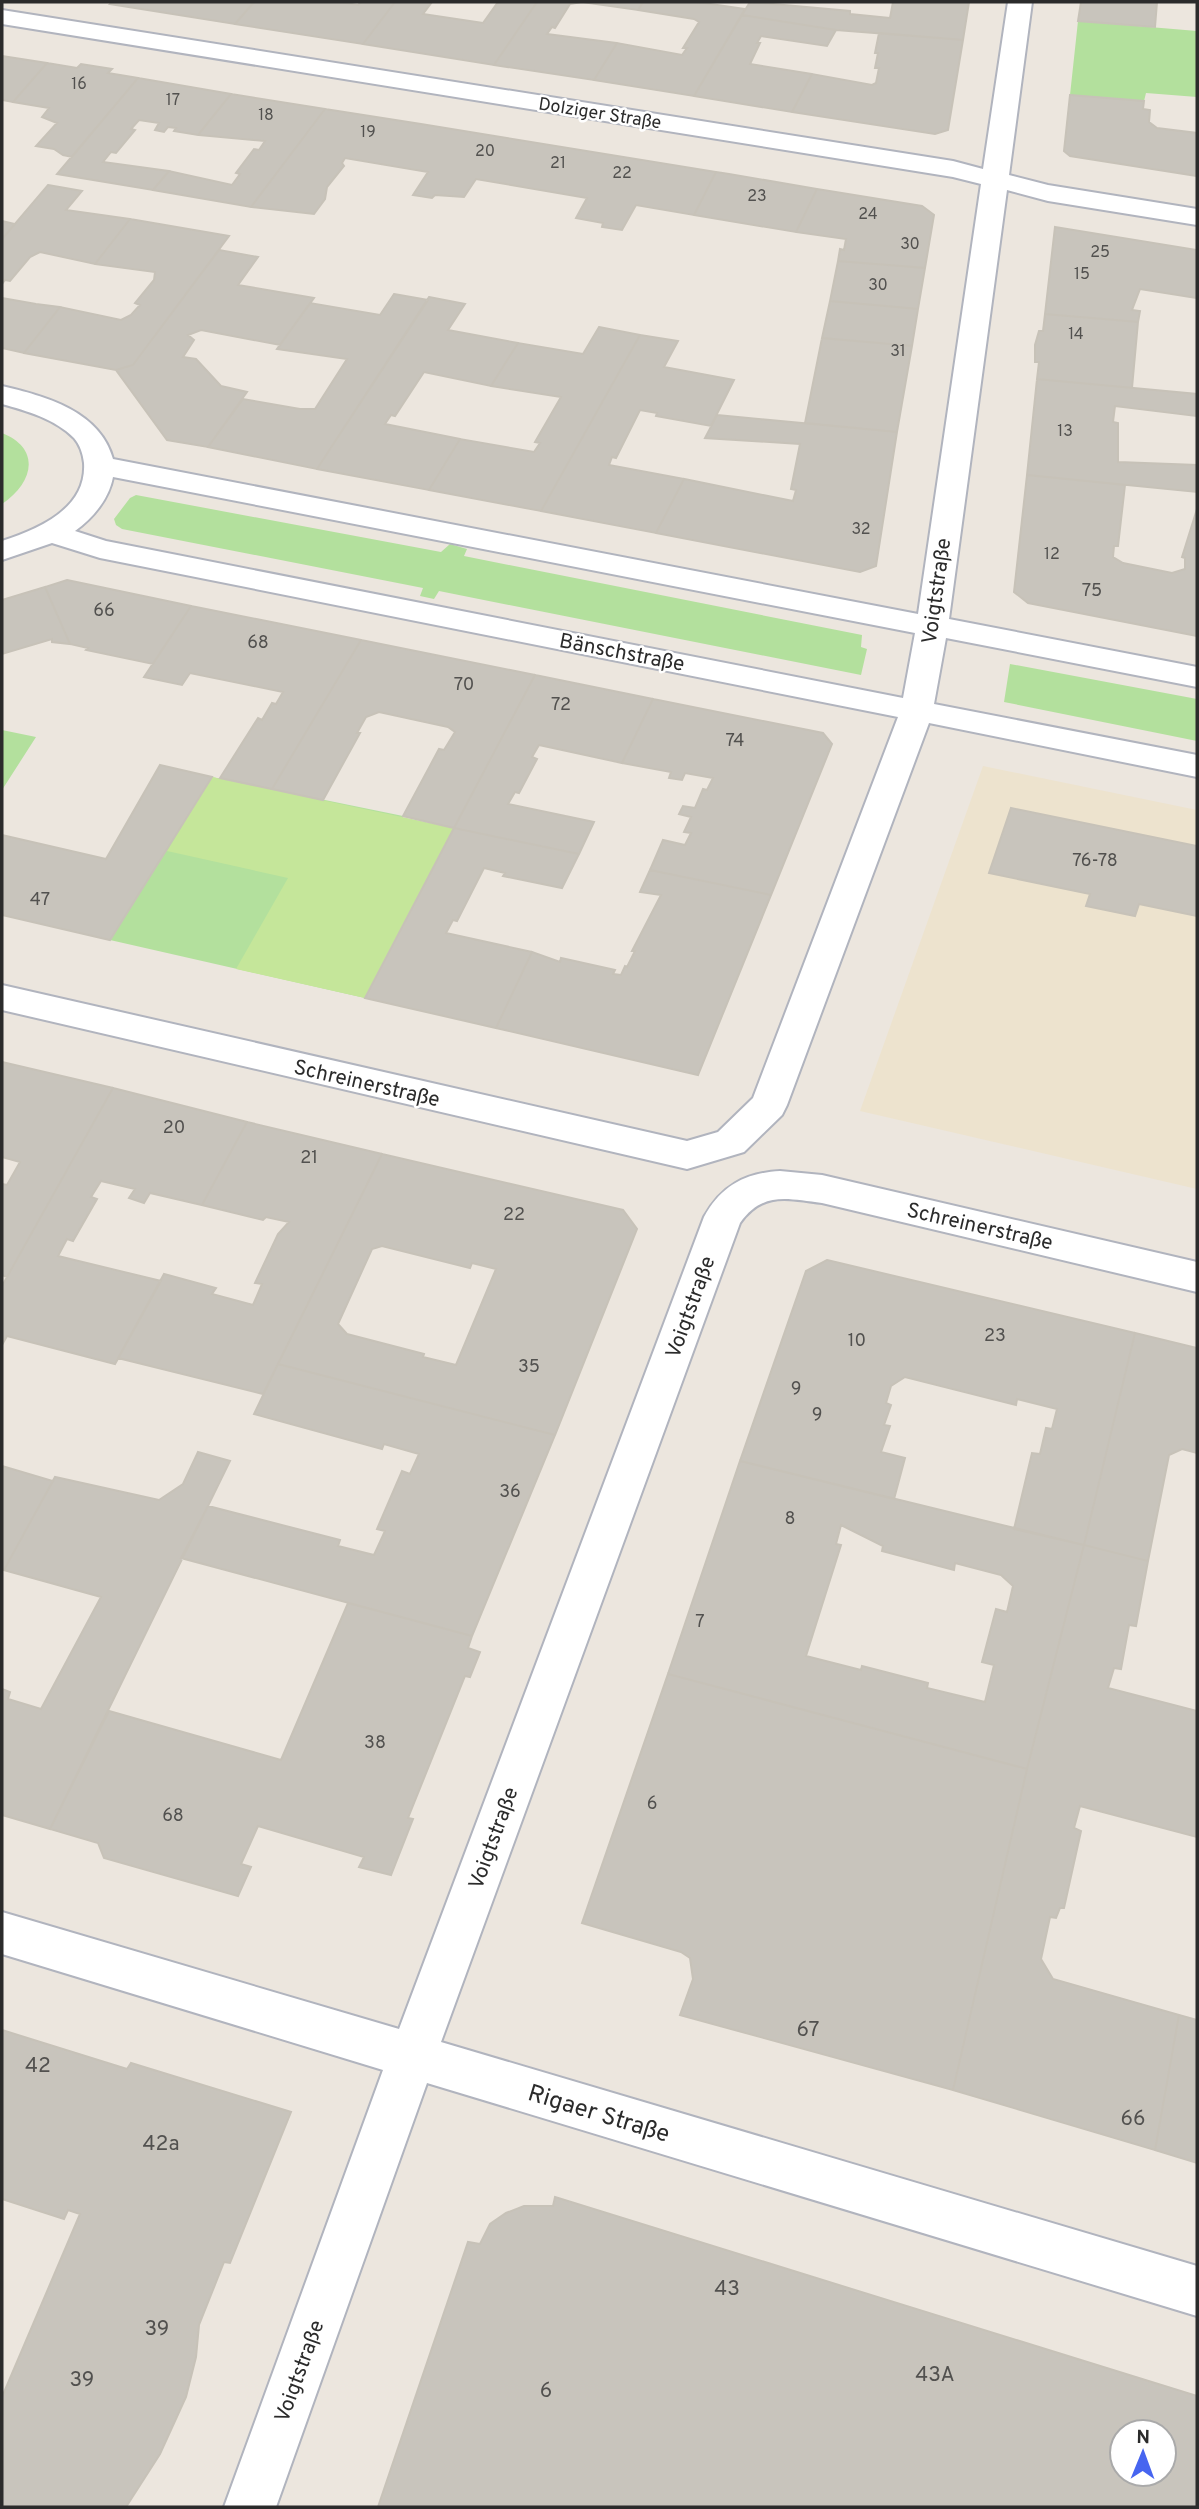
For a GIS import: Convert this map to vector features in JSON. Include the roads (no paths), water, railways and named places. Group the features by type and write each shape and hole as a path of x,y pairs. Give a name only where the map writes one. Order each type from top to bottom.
{"street":[{"name":"Voigtstraße","path":"731,1142 769,1105 917,711 932,626 1020,2"},
{"name":"Dolziger Straße","path":"2,17 953,169 1048,193 1197,217"},
{"path":"2,395 44,407 74,423 96,448 101,466 98,483 88,501 71,520 29,543 2,551"},
{"path":"101,466 1197,677"},
{"name":"Bänschstraße","path":"49,532 100,549 1197,766"},
{"name":"Schreinerstraße","path":"2,998 687,1156 731,1142"},
{"name":"Schreinerstraße","path":"761,1188 786,1185 822,1189 1197,1277"},
{"name":"Voigtstraße","path":"250,2507 412,2056 723,1217 742,1195 761,1188"},
{"name":"Rigaer Straße","path":"2,1933 1197,2291"}]}
